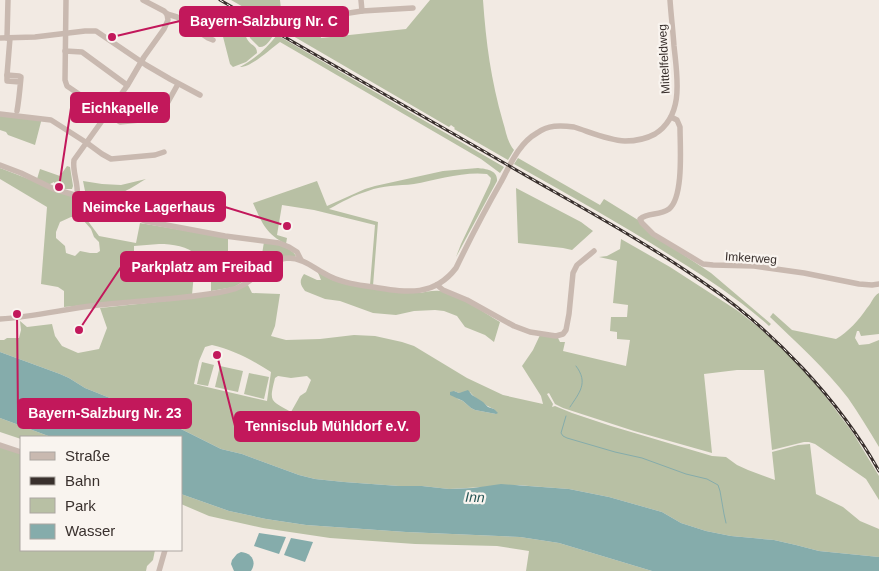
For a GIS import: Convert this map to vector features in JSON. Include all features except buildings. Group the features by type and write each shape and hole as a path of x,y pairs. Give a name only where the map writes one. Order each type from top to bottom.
{"street":[{"path":"8,0 5,38 7,81 20,82 18,111"},
{"path":"66,0 65,80 67,86 122,122 159,118 178,84"},
{"path":"143,0 214,40"},
{"path":"361,0 362,11"},
{"name":"Mittelfeldweg","path":"670,0 677,85 677,99 671,117"},
{"path":"298,21 362,11 413,8"},
{"path":"77,196 78,189 74,163 164,29 168,20 167,14"},
{"path":"5,38 35,37 85,31 98,32 141,62 200,95"},
{"path":"65,51 82,52 127,85"},
{"path":"0,114 51,120 111,159 155,155 164,152"},
{"path":"0,319 19,318 100,305 187,297 226,291 243,285 282,259 290,258 301,260 335,279 368,287 408,292 426,289 437,285 456,268 516,156 522,146 532,136 549,127 562,125 617,140 639,140 657,132 671,117"},
{"name":"Imkerweg","path":"671,117 677,120 680,128 679,184 674,205 659,214 644,215 640,218 640,221 653,234 703,264 713,266 754,266 804,273 859,284 879,284"},
{"path":"0,165 21,173 54,190 77,196 139,219 226,236 279,243 297,252 301,260"},
{"path":"437,285 508,324 530,332 556,336 563,334 566,330 573,272 577,265 594,251"},
{"path":"0,445 20,452"},
{"path":"159,571 165,551"}],"green space":[{"path":"231,0 280,0 280,24 278,27"},
{"path":"430,0 483,0 487,46 495,91 507,136 514,150 508,160 454,129 451,125 449,127 281,29 283,25 288,27 289,24 317,19 321,38 406,29"},
{"path":"226,6 274,34 268,43 259,47 250,38 239,15 233,12 221,15"},
{"path":"231,15 238,19 247,39 256,48 257,53 246,62 233,67 230,64 221,29 222,22"},
{"path":"277,35 504,167 500,173 481,159 280,42 255,61 240,67 260,53"},
{"path":"0,112 42,118 35,145 0,130"},
{"path":"518,158 600,205 604,199 638,220 646,230 711,273 771,324 769,326 724,290 656,246 514,164"},
{"path":"67,166 70,167 72,189 63,189 63,185 55,185 54,182 48,185 37,179 40,169 60,176"},
{"path":"0,168 78,198 76,205 99,236 136,243 140,223 228,238 228,251 262,254 264,242 277,244 296,256 287,256 234,287 211,291 211,273 194,273 192,295 64,307 64,291 58,287 41,284 47,207 0,179","holes":["71,217 83,220 91,229 94,237 99,242 100,251 97,253 80,251 75,256 66,253 65,246 56,238 56,232 60,222","159,244 180,246 190,250 198,257 193,264 187,265 149,264 134,266 134,246"]},
{"path":"478,168 494,172 497,181 456,257 490,183 491,178 487,174 460,175 374,189 329,209 378,222 373,286 370,285 375,225 314,210 282,205 277,235 287,238 286,244 269,232 253,203 317,181 327,206 375,186 443,171"},
{"path":"146,179 116,196 104,200 86,196 83,181 121,185"},
{"path":"516,188 581,222 593,231 572,250 518,243"},
{"path":"621,239 670,267 738,311 791,357 816,384 853,433 879,476 879,500 866,479 815,444 804,442 772,450 764,370 737,370 704,374 712,453 563,408 555,404 549,393 547,394 553,404 552,407 555,406 611,426 712,456 726,457 737,465 775,480 772,452 810,444 816,494 843,507 860,521 879,529 879,557 819,551 774,540 731,536 706,531 681,523 662,512 609,497 569,489 519,485 449,489 315,479 242,454 221,449 165,421 142,407 120,402 85,388 60,374 0,352 0,340 19,338 21,330 20,321 27,327 52,324 55,336 62,346 78,353 99,349 107,328 100,308 185,299 248,285 252,293 280,294 275,326 271,336 286,340 354,335 375,336 402,342 414,346 467,378 503,395 543,404 541,396 522,366 540,335 558,338 560,342 565,342 563,351 626,366 630,340 617,339 617,332 610,331 611,317 627,317 628,305 613,303 617,261 599,257 607,256 620,249","holes":["212,345 243,356 271,372 267,401 194,384 199,361 205,347","278,376 291,378 307,376 311,380 306,392 300,396 291,412 273,400 272,392 275,378","454,391 459,393 470,392 481,402 494,409 496,414 475,410 458,399"]},
{"path":"317,271 332,280 420,293 440,291 454,295 500,322 494,342 485,335 465,327 457,316 444,311 414,311 396,315 373,313 305,291 301,282 302,276 304,274 321,280"},
{"path":"879,293 879,334 861,336 859,331 857,331 855,338 859,345 879,340 879,447 839,387 770,317 773,313 792,330 836,339 853,325"},
{"path":"202,362 214,365 208,386 197,384"},
{"path":"220,366 243,371 238,392 215,387"},
{"path":"249,373 269,377 264,399 244,394"},
{"path":"0,418 48,436 20,436 20,439 0,432"},
{"path":"0,447 20,453 20,551 155,551 153,560 147,566 146,571 0,571"},
{"path":"182,494 229,511 306,525 520,537 559,543 652,571 526,571 529,551 497,546 415,544 330,538 263,528 209,516 182,504"}],"water":[{"name":"Inn","path":"0,352 60,374 85,388 120,402 142,407 165,421 221,449 242,454 315,479 449,489 501,484 569,489 609,497 662,512 681,523 706,531 731,536 774,540 819,551 879,557 879,571 652,571 559,543 520,537 306,525 266,519 229,511 182,494 182,436 48,436 0,418"},
{"path":"468,390 472,395 498,413 475,410 463,401 450,395 450,392 459,393"},
{"path":"259,533 286,537 279,554 254,546"},
{"path":"291,538 313,542 305,562 284,555"},
{"path":"241,552 251,556 254,564 251,571 234,571 231,564 232,560"}],"waterway":[{"path":"570,407 582,383 580,372 576,366"},
{"path":"566,416 561,433 567,438 642,458 686,474 707,479 718,485 726,523"}],"railway":[{"path":"220,0 608,222 707,285 756,323 803,369 845,419 879,471"}],"place":[{"name":"Bayern-Salzburg Nr. C","path":"112,37"},
{"name":"Eichkapelle","path":"59,187"},
{"name":"Neimcke Lagerhaus","path":"287,226"},
{"name":"Bayern-Salzburg Nr. 23","path":"17,314"},
{"name":"Parkplatz am Freibad","path":"79,330"},
{"name":"Tennisclub Mühldorf e.V.","path":"217,355"}]}
